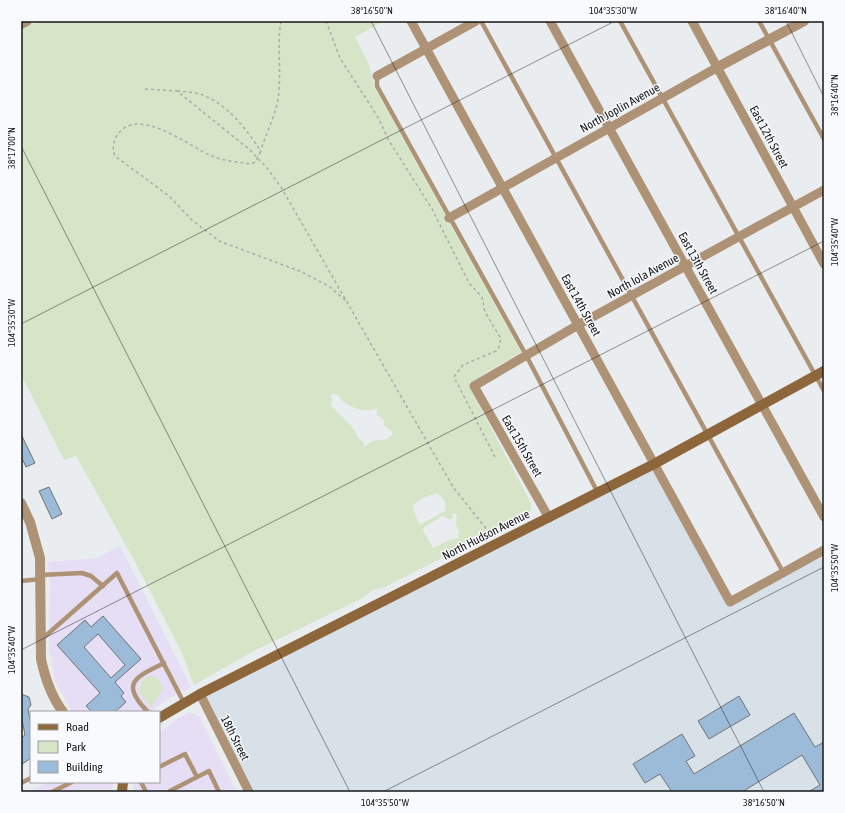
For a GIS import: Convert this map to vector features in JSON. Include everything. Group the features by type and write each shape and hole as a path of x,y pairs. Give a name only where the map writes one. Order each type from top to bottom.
{"main road":[{"name":"North Hudson Avenue","path":"160,717 200,694 654,464 820,374"}],"street":[{"path":"21,24 26,21"},
{"name":"East 14th Street","path":"411,21 730,602 783,572"},
{"path":"377,76 476,21"},
{"name":"East 13th Street","path":"550,21 824,518"},
{"name":"East 12th Street","path":"692,21 824,264"},
{"name":"North Joplin Avenue","path":"449,218 718,67 804,21"},
{"name":"North Iola Avenue","path":"474,386 578,325 824,190"},
{"name":"East 15th Street","path":"474,386 549,518"},
{"path":"21,503 30,522 38,550 41,577 41,659 44,674 49,687 62,711"},
{"path":"783,572 824,550"},
{"name":"18th Street","path":"200,694 249,792"}],"lane":[{"path":"481,21 783,572"},
{"path":"620,21 738,237 820,374 824,391"},
{"path":"759,21 824,139"},
{"path":"377,76 377,86 526,356 598,492"},
{"path":"21,581 41,577 82,573 91,576 103,586"},
{"path":"42,639 117,573 184,703"},
{"path":"147,711 134,694 133,685 142,673 164,663"},
{"path":"160,767 186,754 197,777"},
{"path":"170,791 209,771 219,792"},
{"path":"21,783 30,778"},
{"path":"52,792 70,783"},
{"path":"142,783 146,792"}],"path":[{"path":"281,21 278,54 279,90 270,126 260,153 251,164 212,156 167,131 137,124 127,127 120,132 114,141 112,149 119,160 169,196 207,233 233,246 302,272 330,287 348,302"},
{"path":"326,21 340,58 379,119 396,152 432,209 469,283 482,297 485,312 501,339 496,351 463,365 456,372 454,377 496,459"},
{"path":"145,89 197,93 209,97 224,108 250,136 260,153"},
{"path":"177,91 257,158 281,187 453,487 498,544"}],"shaded area":[{"path":"654,464 730,601 824,550 824,792 249,792 200,694"},
{"path":"120,546 191,687 168,699 151,711 71,711 55,681 49,648 50,586 48,562 97,558"},
{"path":"189,712 199,716 237,792 133,792 134,783 160,783 160,732 178,718"},
{"path":"46,783 113,783 112,792 28,792"}],"green space":[{"path":"38,21 384,21 355,37 369,64 374,86 521,352 482,375 474,382 472,392 531,503 531,510 526,515 446,554 440,559 385,587 371,591 363,598 254,651 194,685 181,651 134,560 76,456 64,460 21,374 21,30","holes":["336,394 354,408 365,410 377,409 377,416 381,417 385,422 383,424 393,433 388,439 373,441 364,447 364,443 352,427 330,405 333,400 330,396","438,494 444,501 446,506 445,511 421,524 418,522 413,505 422,498","453,513 457,515 456,524 459,538 449,540 433,548 423,530 424,527 443,516 450,520 454,517 452,516"]},
{"path":"151,676 157,677 163,689 152,707 143,698 139,690 143,679"}],"building":[{"path":"21,434 35,463 26,467 21,456"},
{"path":"49,487 62,514 52,519 39,491"},
{"path":"103,616 141,659 115,682 124,693 121,696 126,702 116,711 91,711 86,706 100,693 57,645 85,620 91,627","holes":["98,634 125,665 111,678 84,647"]},
{"path":"21,694 29,697 31,705 28,709 30,720 30,759 21,765 21,738 25,735 21,715"},
{"path":"739,696 750,715 709,739 698,721"},
{"path":"794,713 815,747 824,742 824,792 808,792 820,785 802,755 742,792 672,792 660,774 645,783 633,764 682,734 695,756 686,761 694,774"}]}
